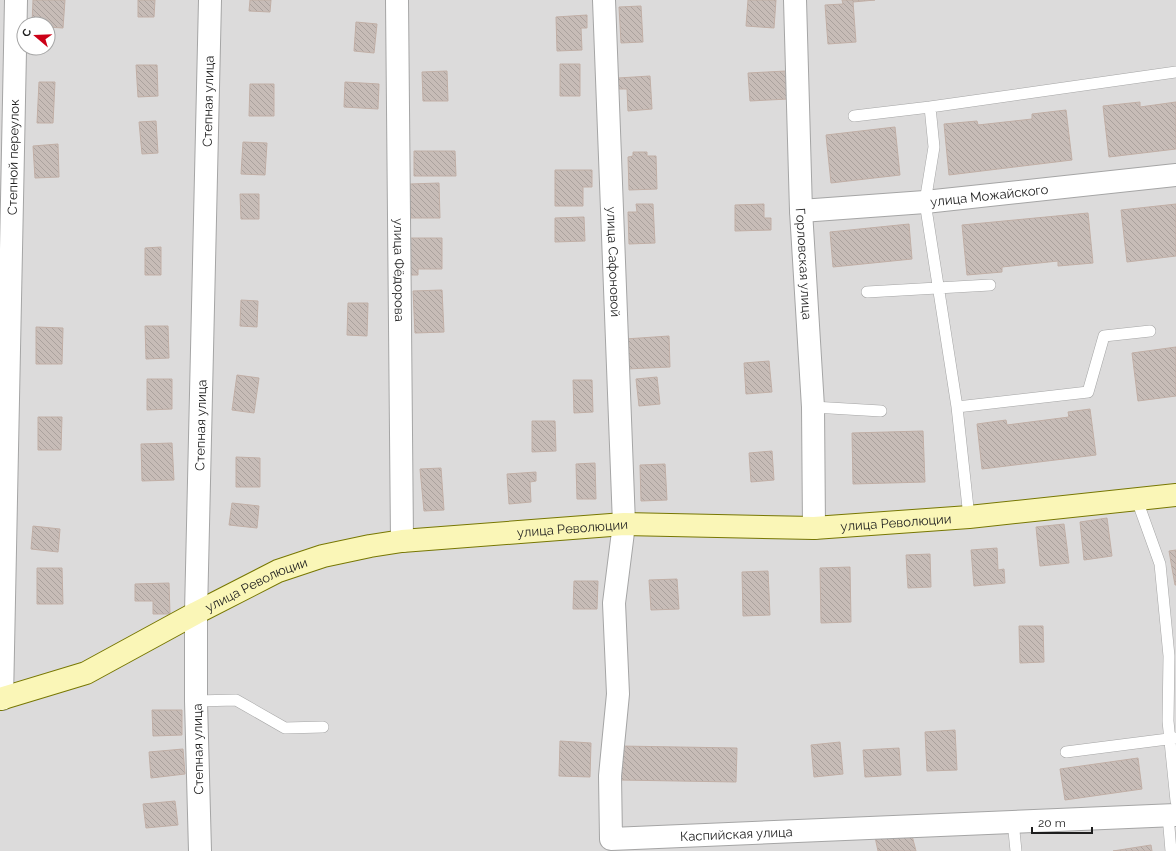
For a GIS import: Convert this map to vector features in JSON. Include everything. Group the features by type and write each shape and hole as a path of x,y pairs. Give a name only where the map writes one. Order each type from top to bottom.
{"street":[{"name":"Степной переулок","path":"1,699 16,0"},
{"name":"Степная улица","path":"200,851 196,701 196,613 210,0"},
{"name":"улица Фёдорова","path":"397,0 402,541"},
{"name":"улица Сафоновой","path":"604,0 624,524"},
{"name":"Горловская улица","path":"795,0 802,211 813,407 814,528"},
{"name":"улица Можайского","path":"802,211 925,202 1176,175"},
{"name":"улица Революции","path":"1,699 86,673 196,613 278,571 323,556 370,546 402,541 624,524 814,528 969,516 1176,495"},
{"name":"Каспийская улица","path":"624,524 614,603 618,694 610,776 611,839 1013,821 1173,810"}],"lane":[{"path":"854,116 930,107 1176,72"},
{"path":"930,107 934,147 925,202 957,407 969,516"},
{"path":"867,292 990,285"},
{"path":"957,407 1088,392 1104,336 1150,331"},
{"path":"813,407 881,411"},
{"path":"1137,500 1160,564 1171,628 1168,721 1173,739 1173,810 1171,851"},
{"path":"196,701 236,700 285,728 323,727"},
{"path":"1066,752 1173,739"},
{"path":"1013,821 1016,851"}],"shaded area":[{"path":"0,0 1176,0 1176,851 0,851"}],"building":[{"path":"33,0 65,0 63,28 56,28 56,16 32,16"},
{"path":"138,0 155,0 154,17 138,17"},
{"path":"250,0 271,0 270,12 249,11"},
{"path":"748,0 776,0 774,28 746,26"},
{"path":"842,0 875,0 853,2 856,42 828,44 825,5 843,4"},
{"path":"641,6 643,42 621,43 619,7"},
{"path":"587,15 587,28 581,28 582,50 557,51 556,17"},
{"path":"356,22 377,24 374,53 354,51"},
{"path":"560,64 580,64 580,96 560,96"},
{"path":"136,65 157,65 158,96 138,97"},
{"path":"447,71 448,101 423,101 422,72"},
{"path":"786,71 788,99 750,101 748,73"},
{"path":"650,76 652,109 628,111 627,89 619,89 618,78"},
{"path":"39,82 55,82 53,123 37,123"},
{"path":"345,82 379,84 378,109 344,107"},
{"path":"250,84 274,84 274,116 249,116"},
{"path":"1140,102 1140,107 1176,102 1176,149 1109,157 1103,106"},
{"path":"1066,110 1072,160 949,175 944,124 977,121 978,125 1032,119 1032,114"},
{"path":"156,121 158,153 142,154 139,122"},
{"path":"895,127 900,175 831,183 826,135"},
{"path":"243,142 267,143 265,175 241,174"},
{"path":"58,144 59,177 35,178 33,146"},
{"path":"414,151 455,151 456,176 414,176"},
{"path":"633,152 647,152 647,156 656,156 657,189 629,190 628,157 633,156"},
{"path":"555,170 592,170 592,187 583,187 583,206 555,206"},
{"path":"439,183 440,218 411,218 410,184"},
{"path":"240,194 259,194 259,219 241,219"},
{"path":"636,204 653,204 655,243 629,244 628,212 637,212"},
{"path":"764,204 764,218 771,218 771,230 735,231 735,205"},
{"path":"1176,204 1176,256 1127,262 1121,210"},
{"path":"1088,213 1093,263 1058,266 1058,261 1002,267 1002,272 967,275 962,225"},
{"path":"584,217 585,241 555,242 555,218"},
{"path":"909,224 912,259 833,267 830,232"},
{"path":"402,238 442,238 442,269 418,269 418,275 402,275"},
{"path":"161,247 161,275 145,275 145,248"},
{"path":"442,290 444,332 415,333 413,291"},
{"path":"241,300 258,301 257,327 240,326"},
{"path":"348,303 368,303 367,336 347,335"},
{"path":"145,326 168,326 169,358 146,359"},
{"path":"36,327 63,328 62,364 36,364"},
{"path":"669,336 670,367 627,369 625,339"},
{"path":"1176,347 1176,396 1138,401 1132,353"},
{"path":"769,361 772,392 746,394 744,363"},
{"path":"237,375 259,378 254,413 232,410"},
{"path":"657,377 660,404 639,406 636,379"},
{"path":"147,379 172,379 172,409 147,410"},
{"path":"573,380 592,380 593,412 574,413"},
{"path":"1090,409 1096,455 982,469 977,424 1006,420 1007,425 1069,417 1068,412"},
{"path":"38,417 62,417 61,450 38,450"},
{"path":"532,421 555,421 556,451 532,452"},
{"path":"923,431 925,482 853,484 852,433"},
{"path":"172,443 174,480 142,481 141,444"},
{"path":"772,451 774,480 751,482 749,453"},
{"path":"236,457 260,458 260,487 236,487"},
{"path":"595,463 596,499 577,499 576,464"},
{"path":"665,464 667,500 641,501 640,465"},
{"path":"441,468 444,510 424,511 420,469"},
{"path":"536,472 536,481 530,482 531,502 509,504 507,474"},
{"path":"232,503 259,506 257,528 229,525"},
{"path":"1107,518 1112,556 1084,560 1080,522"},
{"path":"1064,524 1069,563 1040,566 1036,527"},
{"path":"33,526 60,529 58,552 31,549"},
{"path":"997,548 998,570 1004,569 1005,583 974,586 971,550"},
{"path":"1176,550 1176,585 1175,585 1169,551"},
{"path":"930,554 931,587 908,588 906,555"},
{"path":"850,567 851,622 821,623 820,568"},
{"path":"37,568 62,568 63,604 37,604"},
{"path":"768,571 770,615 743,616 742,572"},
{"path":"677,579 679,609 651,610 649,580"},
{"path":"574,581 598,581 597,609 573,609"},
{"path":"169,583 170,614 153,614 153,601 135,601 135,584"},
{"path":"1019,626 1043,626 1044,662 1020,663"},
{"path":"152,710 182,710 182,735 153,736"},
{"path":"955,730 957,770 927,771 925,732"},
{"path":"560,741 591,743 590,777 559,776"},
{"path":"840,742 843,774 814,777 811,745"},
{"path":"620,746 737,748 736,782 620,780"},
{"path":"899,748 901,775 865,777 863,750"},
{"path":"183,749 185,774 151,778 149,752"},
{"path":"1138,758 1142,789 1065,800 1060,769"},
{"path":"175,801 178,825 146,828 143,804"},
{"path":"910,828 916,851 878,851 875,837"},
{"path":"1151,845 1152,851 1113,851"}]}
